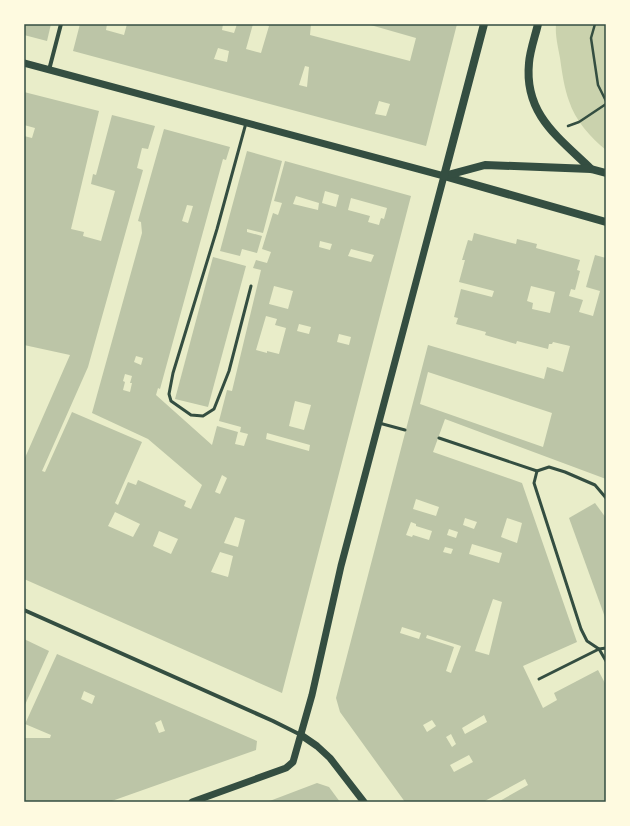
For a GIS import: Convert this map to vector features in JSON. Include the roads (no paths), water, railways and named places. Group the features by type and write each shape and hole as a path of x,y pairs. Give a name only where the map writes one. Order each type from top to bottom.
{"main road":[{"path":"444,176 484,24"},
{"path":"538,24 529,62 529,77 534,104 540,117 552,132 591,169"},
{"path":"444,176 485,165 591,169 606,173"},
{"path":"444,176 606,222"}],"street":[{"path":"49,70 61,24"},
{"path":"24,63 444,176 341,566 312,695 293,762 290,765 192,802"},
{"path":"24,610 273,721 301,736 317,746 330,758 364,802"}],"lane":[{"path":"246,123 217,229 173,373 169,394 171,401 191,415 203,416 214,409 228,371 251,286"},
{"path":"379,423 405,430"},
{"path":"439,438 538,471 549,467 565,472 595,485 606,498"},
{"path":"538,471 534,483 581,629 587,641 598,649 606,662"},
{"path":"539,679 598,649 606,648"}]}
